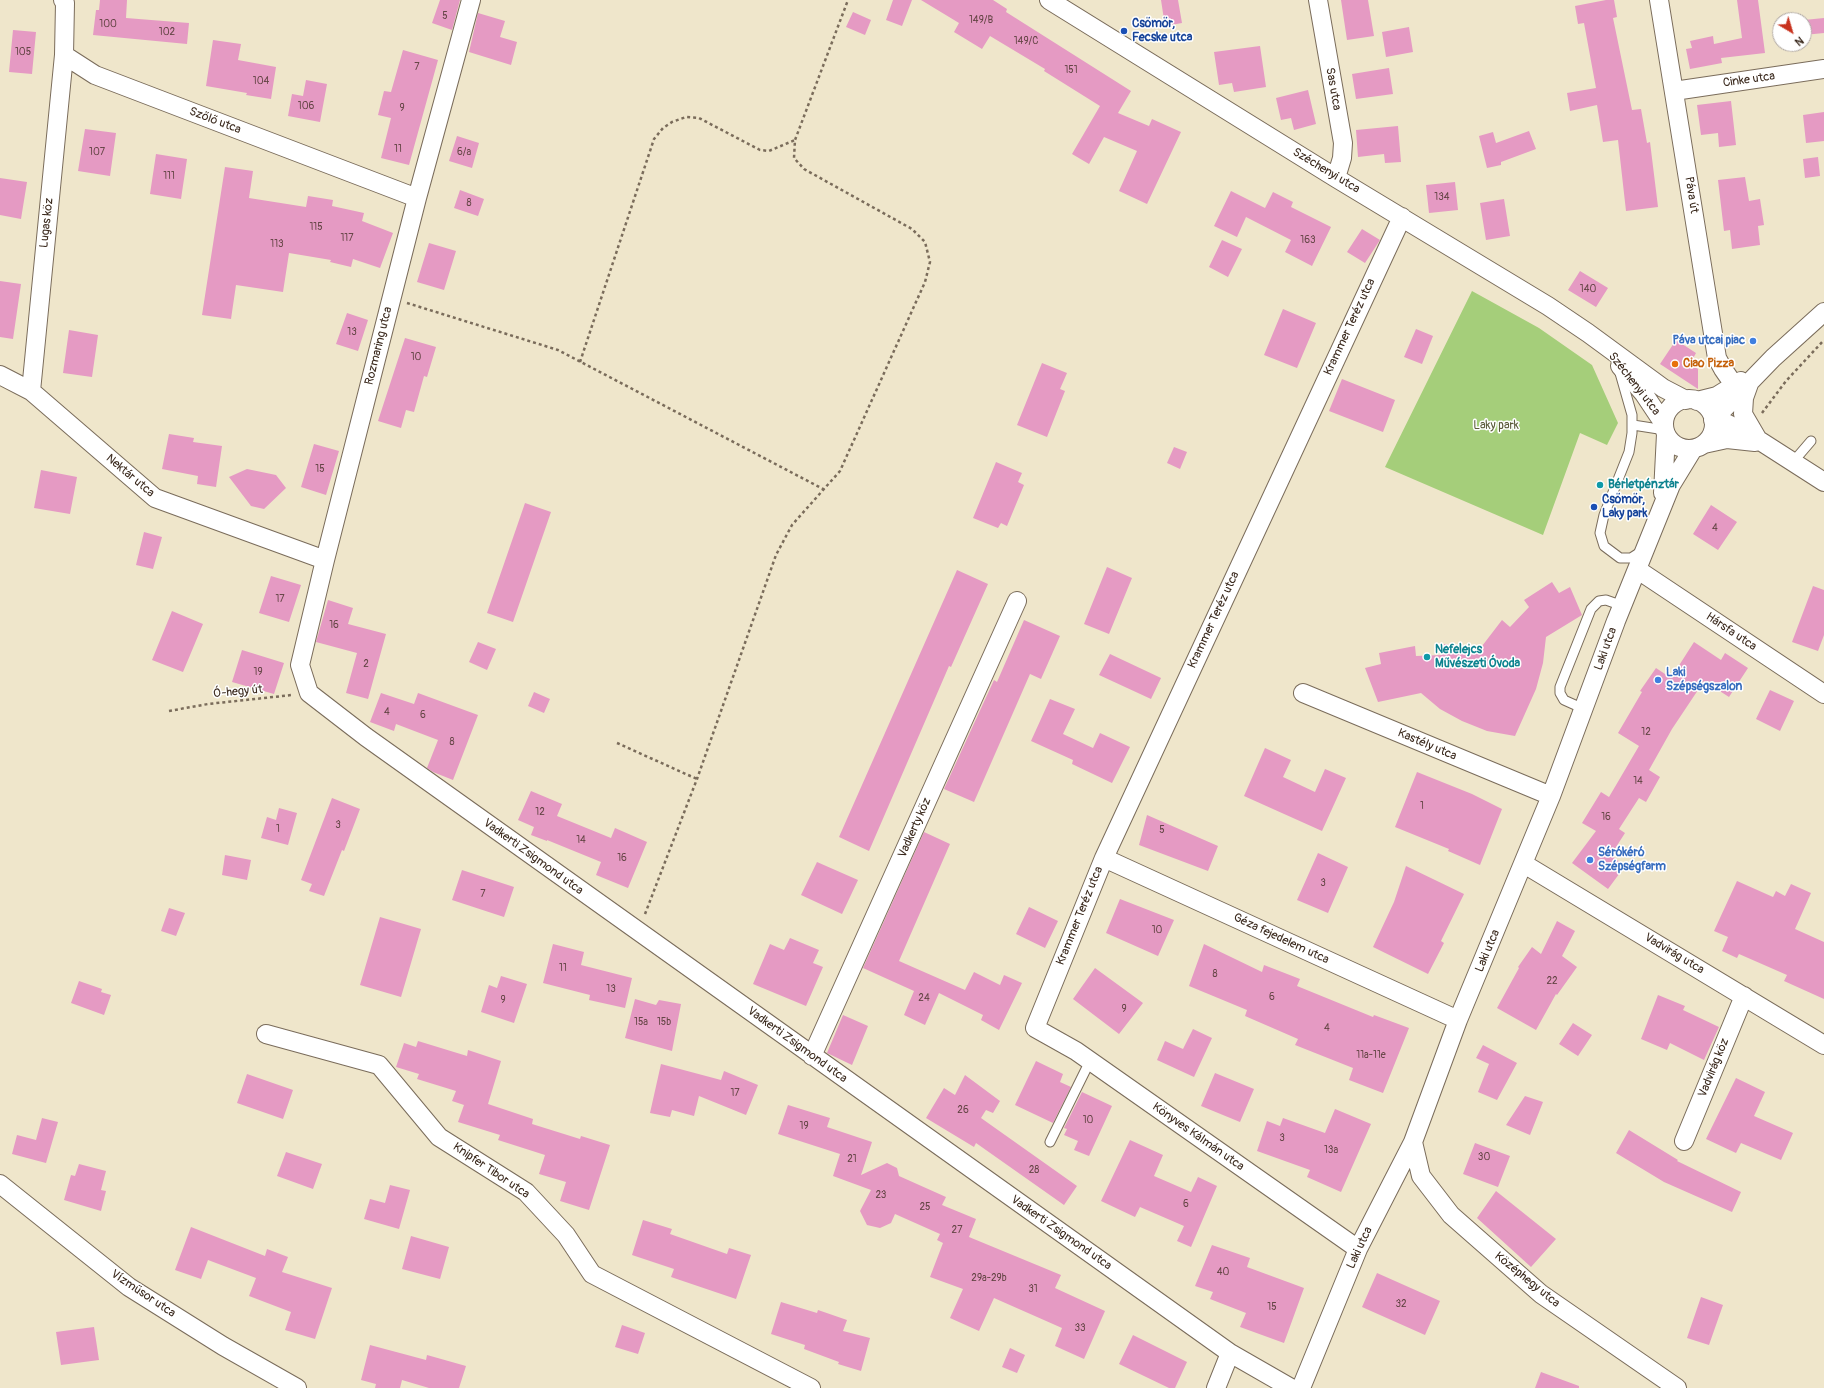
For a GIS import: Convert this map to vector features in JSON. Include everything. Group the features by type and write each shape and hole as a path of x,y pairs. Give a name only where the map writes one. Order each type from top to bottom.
{"street":[{"name":"Rozmaring utca","path":"309,693 300,664 417,198 471,0"},
{"name":"Sas utca","path":"1318,0 1343,143 1342,158 1336,178"},
{"name":"Páva út","path":"1660,0 1717,358 1723,369 1742,384"},
{"path":"64,1 64,55"},
{"name":"Széchenyi utca","path":"1054,2 1336,178 1548,306 1602,343 1663,388 1691,401"},
{"name":"Szőlő utca","path":"64,55 95,75 417,198"},
{"name":"Lugas köz","path":"31,392 64,55"},
{"name":"Cinke utca","path":"1674,91 1824,69"},
{"name":"Krammer Teréz utca","path":"1035,1028 1104,858 1402,217"},
{"path":"1713,420 1742,384 1824,312"},
{"name":"Széchenyi utca","path":"1602,343 1644,394 1665,430"},
{"name":"Nektár utca","path":"0,375 31,392 155,498 325,560"},
{"path":"1742,384 1717,396 1679,402 1668,411 1665,430 1673,444 1679,447 1698,446 1727,440 1760,441"},
{"path":"1742,384 1744,398 1743,409 1746,421 1760,441"},
{"path":"1691,401 1707,408 1713,420 1712,433 1698,446"},
{"path":"1713,420 1726,423 1760,441 1824,482"},
{"name":"Laki utca","path":"1662,507 1665,430"},
{"name":"Laki utca","path":"1300,1388 1358,1249 1413,1142 1458,1020 1524,864 1662,507 1677,474 1698,446"},
{"name":"Hársfa utca","path":"1638,570 1824,694"},
{"name":"Vadkerty köz","path":"812,1056 1017,601"},
{"name":"Vadkerti Zsigmond utca","path":"309,693 366,737 638,932 1230,1353 1291,1388"},
{"name":"Kastély utca","path":"1303,693 1551,796"},
{"name":"Géza fejedelem utca","path":"1104,858 1458,1020"},
{"name":"Vadvirág utca","path":"1524,864 1824,1045"},
{"name":"Vadvirág köz","path":"1684,1141 1744,996"},
{"name":"Könyves Kálmán utca","path":"1035,1028 1090,1061 1358,1249"},
{"name":"Knipfer Tibor utca","path":"266,1034 380,1065 439,1136 526,1192 566,1235 592,1274 811,1388"},
{"name":"Középhegy utca","path":"1413,1142 1421,1176 1451,1216 1542,1294 1677,1388"},
{"name":"Vízműsor utca","path":"0,1184 129,1287 223,1346 297,1388"},
{"path":"1216,1388 1230,1353"}],"lane":[{"path":"1617,362 1627,396 1633,425 1629,452 1604,515 1600,533 1604,546 1620,558 1631,558 1638,554 1648,543"},
{"path":"1633,425 1665,430"},
{"path":"1793,462 1811,441"},
{"path":"1584,709 1564,700 1560,693 1560,687 1591,609 1599,601 1606,600 1623,606"},
{"path":"1050,1142 1090,1061"}],"path":[{"path":"638,932 697,779 776,555 792,525 840,472 925,282 930,262 925,242 912,229 804,169 794,158 795,140 848,0"},
{"path":"580,362 654,139 663,128 672,122 686,117 699,118 760,150 769,151 783,147 795,140"},
{"path":"392,298 558,350 825,490"},
{"path":"1760,415 1766,405 1786,381 1824,340"},
{"name":"Ó-hegy út","path":"169,711 208,704 309,693"},
{"path":"617,743 697,779"}],"green space":[{"name":"Laky park","path":"1472,291 1539,328 1592,365 1618,423 1607,445 1580,433 1543,535 1385,467"}],"building":[{"path":"100,0 127,0 126,18 189,23 187,44 93,35 96,10 99,10"},
{"path":"440,0 460,0 452,30 432,23"},
{"path":"893,0 912,0 902,26 886,20"},
{"path":"921,0 993,0 1007,9 1006,12 1131,91 1118,113 1149,126 1152,119 1181,132 1147,204 1119,191 1137,151 1104,137 1089,164 1072,154 1100,106 1044,71 1045,69 990,36 982,49 954,32 959,23"},
{"path":"1161,0 1178,0 1182,23 1165,26"},
{"path":"1341,0 1368,0 1374,36 1347,40"},
{"path":"1606,0 1614,0 1617,17 1613,18 1632,110 1641,109 1647,143 1650,142 1658,207 1626,211 1618,140 1603,142 1597,105 1570,111 1567,93 1596,88 1584,23 1578,24 1575,6"},
{"path":"1737,0 1758,0 1765,53 1721,58 1722,63 1690,69 1686,49 1692,48 1690,41 1713,36 1714,44 1742,38"},
{"path":"853,12 871,20 865,35 846,27"},
{"path":"478,13 505,21 500,37 517,42 511,65 469,52"},
{"path":"1824,18 1824,33 1812,34 1812,19"},
{"path":"1409,27 1413,52 1386,57 1382,32"},
{"path":"13,30 36,32 32,74 9,72"},
{"path":"213,40 241,44 238,60 276,67 271,99 206,86"},
{"path":"1260,46 1266,87 1234,92 1232,83 1219,85 1214,52"},
{"path":"403,50 438,60 409,165 381,158 391,118 378,115 384,91 391,92"},
{"path":"1389,68 1393,94 1356,99 1352,74"},
{"path":"306,80 327,84 320,122 288,116 292,94 303,96"},
{"path":"1308,90 1316,124 1294,130 1291,118 1281,120 1276,98"},
{"path":"1731,101 1736,145 1719,147 1718,133 1701,135 1697,105"},
{"path":"1824,112 1824,141 1806,143 1803,115"},
{"path":"1398,126 1401,162 1385,163 1384,154 1358,157 1356,130"},
{"path":"85,129 116,133 110,176 78,171"},
{"path":"1529,131 1536,149 1501,162 1501,165 1487,168 1479,136 1493,132 1496,143"},
{"path":"457,136 479,143 472,168 449,161"},
{"path":"156,154 187,159 181,199 150,194"},
{"path":"1818,157 1820,176 1805,178 1803,159"},
{"path":"225,167 253,171 249,198 306,207 308,196 333,200 332,206 364,213 362,221 393,233 380,268 353,259 351,267 330,262 331,260 289,253 283,292 236,285 231,319 202,315"},
{"path":"1745,177 1749,201 1760,199 1764,225 1758,226 1760,245 1732,249 1730,230 1724,231 1718,180"},
{"path":"0,178 27,182 21,219 0,215"},
{"path":"1455,182 1458,210 1429,213 1426,185"},
{"path":"460,190 484,199 478,216 454,208"},
{"path":"1231,191 1265,208 1273,192 1293,202 1291,207 1331,227 1312,266 1285,252 1291,240 1246,217 1237,237 1214,226"},
{"path":"1504,199 1510,236 1486,240 1480,203"},
{"path":"1362,229 1380,240 1365,263 1347,252"},
{"path":"1222,240 1242,249 1228,277 1209,267"},
{"path":"429,243 456,251 444,290 417,282"},
{"path":"1580,271 1608,288 1596,307 1568,290"},
{"path":"0,281 21,284 13,339 0,337"},
{"path":"1283,309 1316,323 1297,368 1264,355"},
{"path":"347,313 368,320 358,351 336,344"},
{"path":"1416,329 1433,336 1422,364 1404,357"},
{"path":"69,330 98,335 92,377 63,373"},
{"path":"405,338 436,347 427,377 424,376 414,412 406,410 401,428 378,421"},
{"name":"Ciao Pizza","path":"1676,340 1696,353 1690,364 1698,369 1698,389 1660,364"},
{"path":"1042,363 1067,373 1060,389 1065,391 1047,437 1017,425"},
{"path":"1342,379 1395,400 1383,432 1329,411"},
{"path":"169,434 194,438 193,442 222,446 216,487 197,484 198,476 162,469"},
{"path":"314,444 339,451 326,495 301,487"},
{"path":"1174,447 1187,452 1180,469 1167,463"},
{"path":"996,462 1022,473 1018,482 1024,485 1007,526 1001,523 998,528 973,518"},
{"path":"247,469 276,475 286,488 264,509 251,506 229,477"},
{"path":"41,470 77,477 70,514 34,508"},
{"path":"525,503 551,512 513,622 487,613"},
{"path":"1711,505 1737,522 1718,550 1693,534"},
{"path":"144,532 162,537 153,569 136,565"},
{"path":"1107,567 1132,578 1109,634 1084,624"},
{"path":"957,570 988,584 951,667 949,666 869,851 839,837"},
{"path":"271,576 301,585 289,622 259,613"},
{"name":"Nefelejcs Művészeti Óvoda","path":"1552,582 1559,593 1570,587 1582,615 1546,637 1543,663 1536,689 1515,736 1487,731 1462,721 1440,709 1421,693 1378,702 1365,668 1381,664 1379,653 1415,646 1416,656 1442,655 1444,644 1479,650 1502,620 1510,627 1529,607 1524,600"},
{"path":"1813,586 1824,590 1824,635 1818,651 1792,642"},
{"path":"328,600 353,608 348,624 386,634 368,699 346,693 357,653 316,642"},
{"path":"172,611 203,624 183,672 152,660"},
{"path":"1024,620 1060,636 1041,679 1030,674 974,802 944,789 994,680 997,682"},
{"path":"478,642 496,649 487,670 469,662"},
{"path":"1694,642 1721,660 1725,653 1748,668 1729,697 1704,681 1672,729 1649,770 1660,777 1646,802 1639,798 1619,829 1625,833 1611,855 1625,866 1608,889 1572,863 1596,831 1582,823 1601,792 1609,797 1639,746 1618,733 1642,692 1640,691 1656,668 1671,678"},
{"path":"242,650 284,663 274,694 232,682"},
{"path":"1110,654 1161,678 1151,699 1099,675"},
{"path":"1770,690 1794,701 1780,731 1756,719"},
{"path":"534,692 550,699 544,713 528,706"},
{"path":"381,693 414,704 418,693 478,715 453,780 427,768 438,740 396,724 394,731 370,722"},
{"path":"1050,699 1075,709 1063,734 1093,748 1100,733 1130,747 1112,783 1072,764 1073,760 1031,741"},
{"path":"1265,748 1291,760 1283,777 1315,792 1325,769 1346,778 1322,831 1244,796"},
{"path":"1417,772 1472,794 1502,809 1480,865 1448,851 1449,849 1395,827"},
{"path":"531,791 562,804 557,816 611,838 615,828 647,842 628,888 596,875 601,862 531,835 534,827 518,820"},
{"path":"332,798 360,809 344,851 342,850 324,896 309,891 312,884 301,880"},
{"path":"279,808 297,813 288,845 261,838 267,817 276,820"},
{"path":"1147,815 1218,846 1208,871 1139,845"},
{"path":"924,832 950,844 899,961 965,990 974,972 1000,985 1004,975 1022,983 999,1030 981,1020 983,1015 939,993 925,1025 904,1015 914,991 863,968"},
{"path":"1318,853 1348,867 1328,913 1297,900"},
{"path":"225,855 251,860 247,880 222,875"},
{"path":"817,862 858,880 842,914 801,895"},
{"path":"1406,866 1464,894 1441,941 1444,943 1428,974 1373,947 1394,902"},
{"path":"462,870 514,887 504,917 452,900"},
{"path":"1737,881 1773,897 1776,891 1785,896 1791,884 1811,893 1795,929 1824,942 1824,999 1784,981 1787,975 1739,954 1737,958 1722,951 1728,937 1714,931"},
{"path":"1120,899 1174,920 1158,956 1106,933"},
{"path":"1029,907 1058,921 1045,948 1016,934"},
{"path":"169,908 185,913 176,936 161,931"},
{"path":"380,917 421,929 401,997 360,985"},
{"path":"1557,921 1575,931 1562,956 1577,967 1557,995 1556,994 1536,1030 1497,1008 1519,968 1518,967 1532,947 1541,954"},
{"path":"790,938 819,950 813,963 823,967 806,1006 753,984 770,944 784,950"},
{"path":"553,944 584,952 581,965 632,978 625,1008 589,1000 590,995 543,983"},
{"path":"1204,944 1262,972 1264,965 1300,979 1297,986 1373,1017 1374,1015 1409,1028 1383,1093 1349,1080 1353,1068 1295,1045 1298,1039 1245,1016 1247,1010 1189,986"},
{"path":"1095,968 1143,1003 1119,1034 1073,999"},
{"path":"501,976 527,984 514,1023 481,1012 489,985 497,988"},
{"path":"79,981 102,989 101,992 111,995 104,1015 71,1003"},
{"path":"1658,995 1685,1006 1683,1010 1719,1027 1704,1060 1670,1043 1667,1050 1641,1039"},
{"path":"635,999 656,1005 659,1000 681,1004 672,1051 625,1038"},
{"path":"843,1015 868,1026 852,1065 827,1053"},
{"path":"1573,1023 1592,1035 1578,1056 1559,1044"},
{"path":"1193,1029 1212,1038 1194,1077 1157,1060 1165,1041 1183,1049"},
{"path":"418,1041 467,1056 468,1050 501,1061 488,1104 533,1119 532,1124 580,1139 581,1136 610,1145 589,1210 560,1201 566,1182 539,1174 545,1155 498,1140 500,1135 458,1122 464,1105 452,1101 456,1091 417,1079 419,1074 396,1067 404,1043 416,1047"},
{"path":"1483,1045 1517,1063 1497,1100 1478,1092 1489,1064 1476,1058"},
{"path":"1036,1061 1063,1074 1060,1082 1071,1087 1053,1123 1015,1105"},
{"path":"661,1064 721,1080 724,1071 758,1085 746,1115 699,1096 694,1116 672,1110 670,1117 650,1113"},
{"path":"1215,1073 1254,1089 1240,1122 1201,1106"},
{"path":"247,1074 293,1090 283,1119 237,1103"},
{"path":"965,1075 1000,1101 993,1113 986,1110 981,1118 1077,1186 1064,1205 976,1143 974,1147 926,1118 944,1088 955,1095"},
{"path":"1736,1078 1765,1092 1754,1116 1793,1133 1781,1160 1741,1143 1736,1153 1706,1139"},
{"path":"1082,1092 1112,1106 1089,1156 1074,1150 1078,1141 1064,1135 1067,1129 1064,1128"},
{"path":"1525,1096 1543,1102 1530,1135 1506,1125"},
{"path":"788,1105 830,1118 827,1127 872,1142 861,1175 887,1163 897,1168 899,1176 946,1197 942,1205 976,1219 969,1237 1061,1275 1055,1288 1105,1311 1084,1359 1055,1346 1062,1328 994,1298 979,1331 950,1318 963,1289 930,1277 943,1243 937,1240 940,1234 895,1214 891,1223 880,1228 867,1225 860,1211 871,1190 833,1176 840,1154 778,1134"},
{"path":"1335,1109 1371,1124 1341,1192 1307,1177 1310,1170 1257,1151 1267,1121 1280,1126 1283,1118 1325,1133"},
{"path":"42,1118 58,1122 46,1163 12,1154 17,1135 36,1140"},
{"path":"1629,1130 1678,1160 1677,1161 1741,1192 1732,1212 1664,1182 1616,1153"},
{"path":"1130,1140 1163,1155 1154,1176 1191,1192 1198,1177 1217,1186 1191,1247 1177,1241 1184,1226 1140,1207 1135,1217 1101,1201"},
{"path":"1475,1143 1510,1156 1498,1187 1463,1174"},
{"path":"286,1152 322,1164 313,1189 277,1176"},
{"path":"79,1164 106,1171 101,1190 106,1191 101,1211 64,1200 71,1175 75,1176"},
{"path":"390,1185 410,1190 399,1229 364,1219 370,1199 385,1203"},
{"path":"1496,1191 1556,1239 1531,1267 1477,1218"},
{"path":"643,1220 672,1229 670,1234 727,1254 729,1248 751,1255 736,1299 671,1277 674,1269 632,1255"},
{"path":"191,1227 265,1256 267,1249 288,1257 282,1272 332,1288 315,1339 285,1330 291,1312 249,1296 256,1278 208,1260 201,1279 175,1270"},
{"path":"411,1236 449,1247 440,1279 402,1269"},
{"path":"1212,1245 1250,1258 1247,1267 1304,1288 1284,1343 1240,1327 1246,1313 1210,1299 1213,1292 1195,1286"},
{"path":"1377,1273 1440,1301 1425,1335 1362,1307"},
{"path":"1701,1297 1723,1305 1709,1345 1687,1338"},
{"path":"781,1302 817,1313 818,1310 847,1320 843,1331 870,1338 861,1371 838,1364 839,1362 804,1349 805,1345 771,1334"},
{"path":"622,1325 645,1333 638,1354 615,1347"},
{"path":"94,1327 99,1360 61,1365 56,1332"},
{"path":"1133,1335 1187,1362 1175,1388 1169,1388 1119,1364"},
{"path":"370,1345 426,1360 427,1355 466,1366 459,1388 429,1388 402,1380 400,1388 375,1388 376,1384 361,1380"},
{"path":"1010,1348 1025,1355 1017,1373 1002,1367"},
{"path":"1541,1372 1579,1386 1579,1388 1535,1388"}],"place":[{"name":"Csömör, Fecske utca","path":"1124,31"},
{"name":"Páva utcai piac","path":"1753,341"},
{"name":"Ciao Pizza","path":"1675,364"},
{"name":"Bérletpénztár","path":"1600,485"},
{"name":"Csömör, Laky park","path":"1594,507"},
{"name":"Nefelejcs Művészeti Óvoda","path":"1427,657"},
{"name":"Laki Szépségszalon","path":"1658,680"},
{"name":"Sérókéró Szépségfarm","path":"1590,860"}]}
